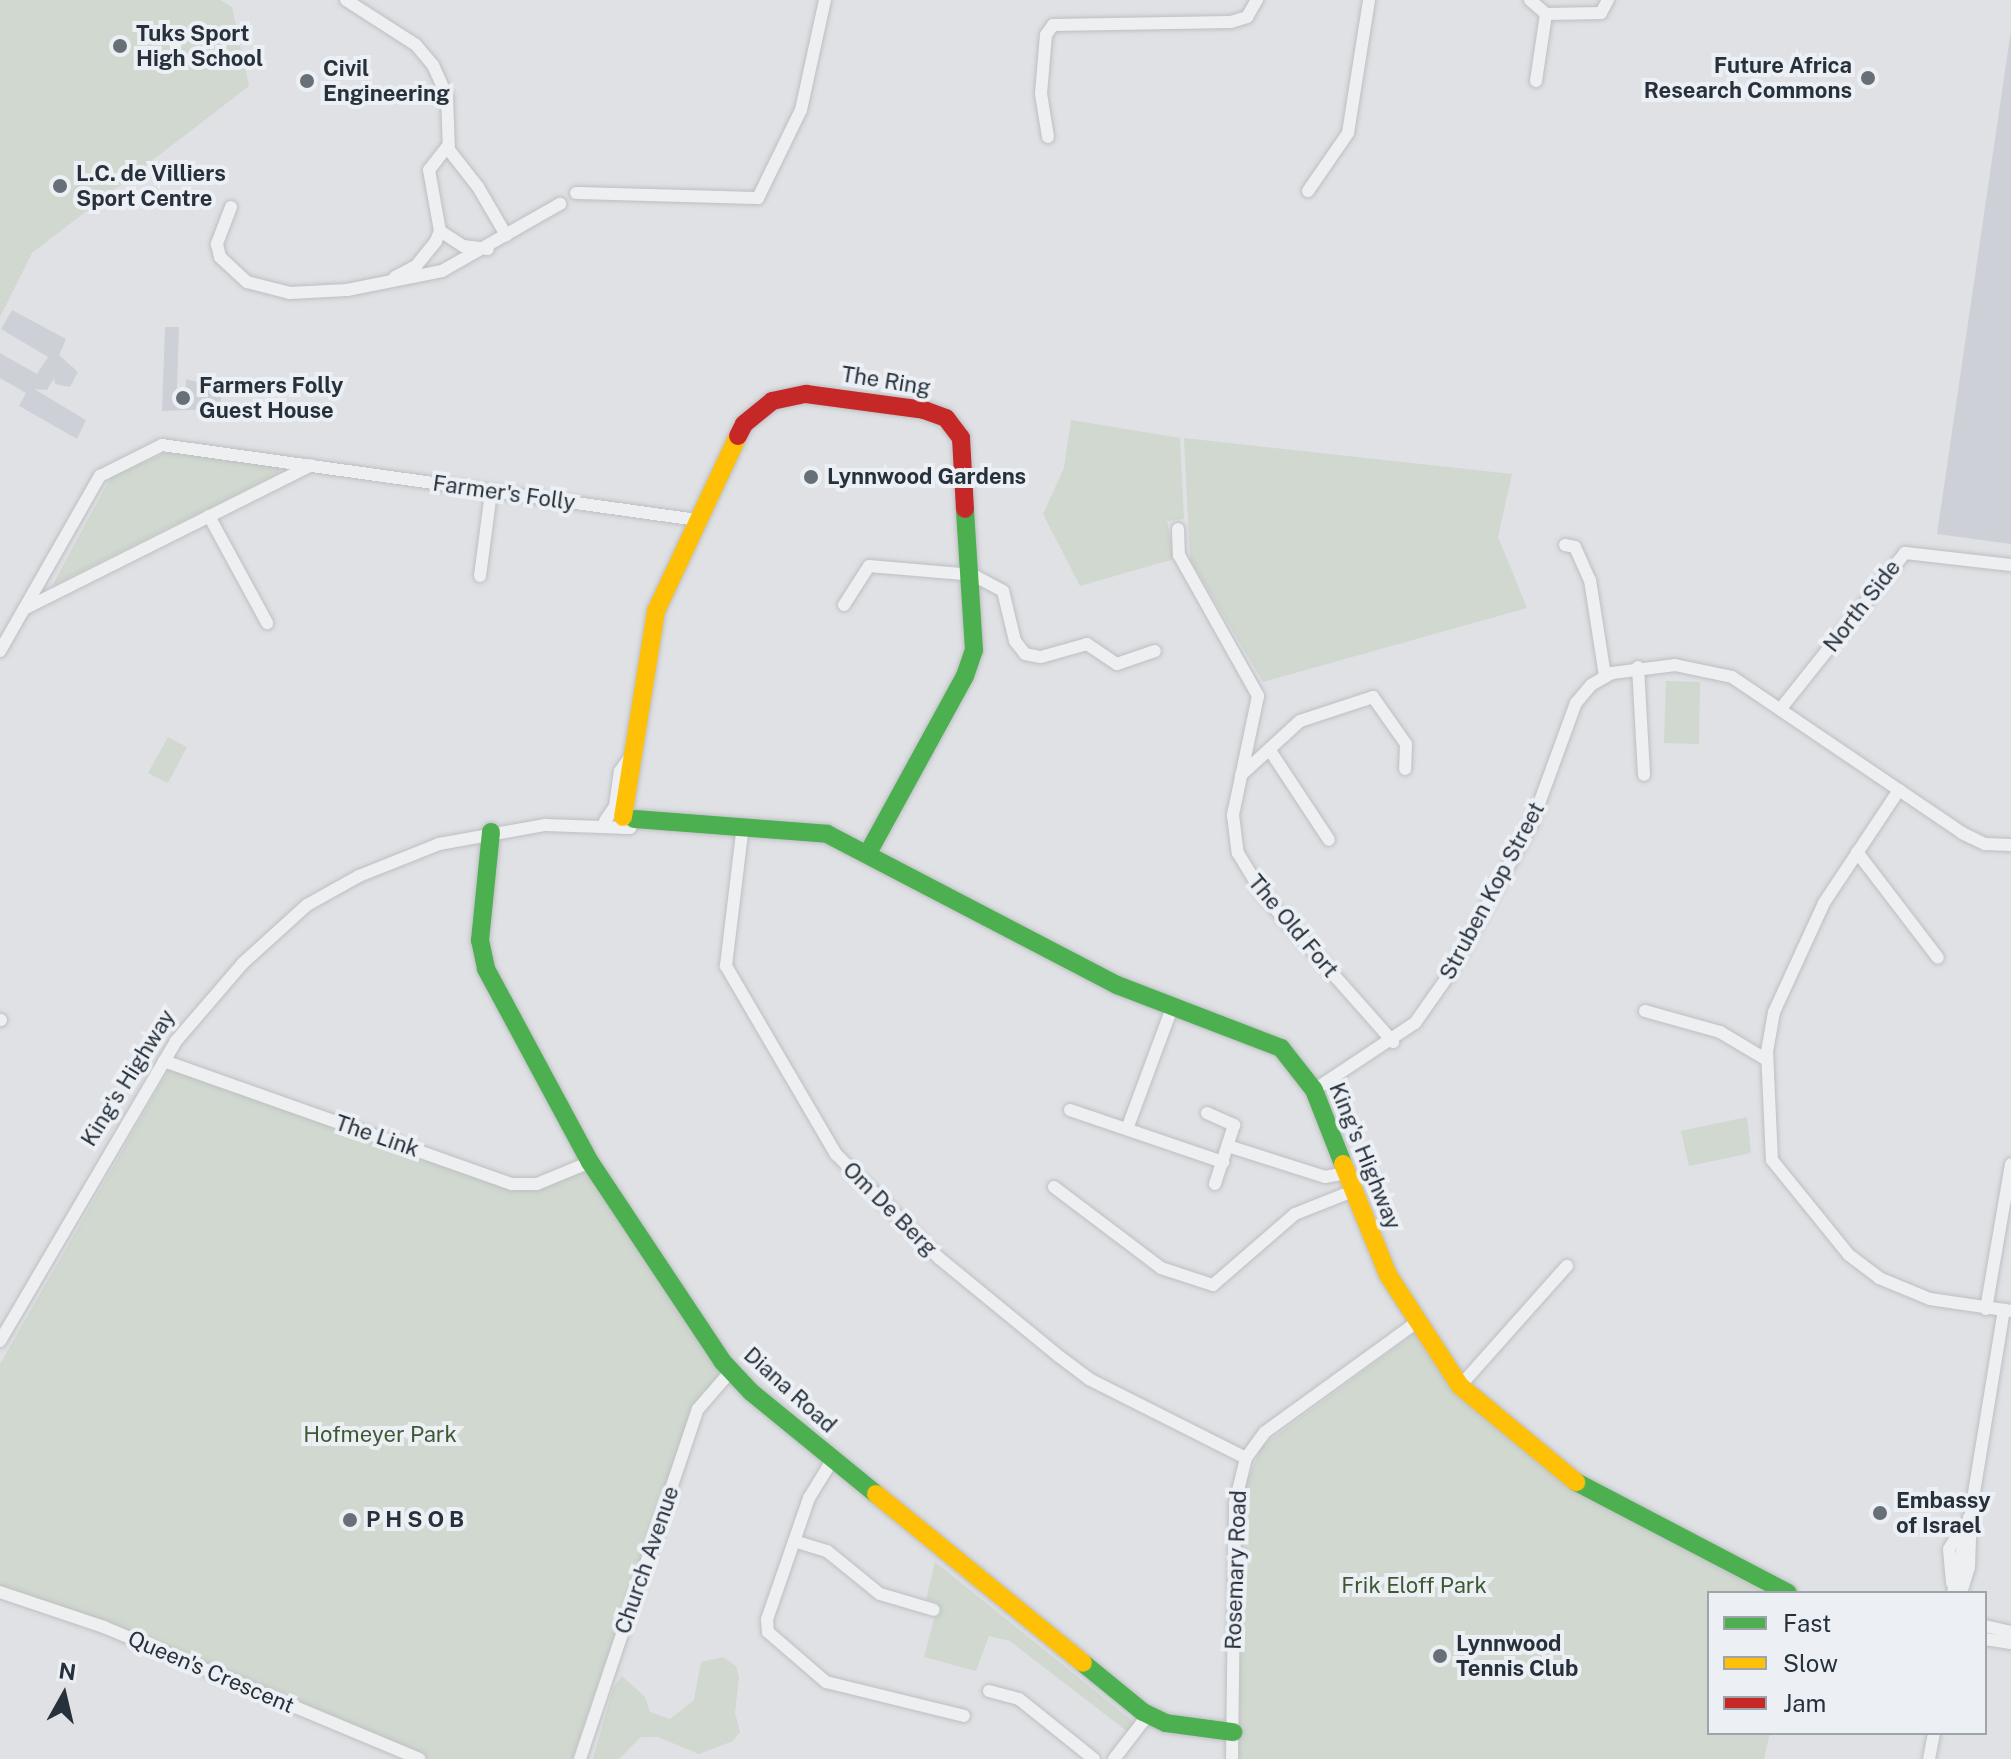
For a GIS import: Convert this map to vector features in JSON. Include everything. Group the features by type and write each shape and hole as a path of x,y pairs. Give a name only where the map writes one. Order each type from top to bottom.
{"street":[{"path":"346,0 426,55 447,96 448,146 506,235"},
{"path":"576,193 758,198 801,110 825,0"},
{"path":"1048,137 1041,94 1046,35 1053,25 1231,22 1247,17 1257,0"},
{"path":"1308,191 1348,133 1369,0"},
{"path":"1530,0 1546,14 1601,13 1608,0"},
{"path":"1536,81 1546,14"},
{"path":"381,284 426,256 440,231 429,170 448,146"},
{"path":"231,207 218,251 247,282 290,293 381,284 442,271 488,249 560,204"},
{"path":"440,231 463,246 488,249"},
{"name":"The Ring","path":"625,821 656,611 697,520 738,432 772,401 820,395 924,410 942,415 959,433 977,626 971,662 868,853"},
{"name":"Farmer's Folly","path":"0,651 87,495 112,466 170,444 697,520"},
{"path":"24,609 311,465"},
{"path":"480,576 491,492"},
{"path":"209,516 267,623"},
{"name":"The Old Fort","path":"1178,529 1177,551 1188,575 1257,691 1256,719 1232,823 1247,873 1393,1042"},
{"path":"1565,545 1575,547 1590,580 1605,676"},
{"name":"North Side","path":"1782,707 1905,553 2011,565"},
{"path":"844,605 869,566 973,575 1003,591 1015,641 1025,654 1041,657 1087,644 1117,664 1155,651"},
{"path":"1638,667 1644,775"},
{"name":"Struben Kop Street","path":"1314,1090 1393,1042 1415,1023 1448,976 1532,823 1571,713 1584,692 1605,676 1638,667 1715,671 1782,707 1975,840 2011,845"},
{"path":"1241,775 1271,752 1292,727 1316,712 1353,708 1373,697 1406,744 1405,769"},
{"path":"1271,752 1329,840"},
{"path":"1899,790 1824,903 1777,1004 1767,1060 1775,1166 1843,1248 1893,1286 1986,1309 2007,1311 1956,1591"},
{"name":"King's Highway","path":"576,825 625,821"},
{"name":"King's Highway","path":"0,1341 164,1061 208,1000 307,905 408,854 491,832 625,821 743,825 827,834 1117,985 1271,1041 1296,1063 1314,1090 1383,1265 1460,1386 1567,1477 1784,1591"},
{"name":"Om De Berg","path":"743,825 725,943 726,966 836,1154 939,1258 1089,1379 1246,1458"},
{"name":"Diana Road","path":"491,832 480,926 484,963 590,1162 681,1304 731,1371 833,1459 1148,1715 1233,1732"},
{"path":"1857,852 1938,958"},
{"path":"1127,1129 1173,1005"},
{"path":"1645,1011 1720,1032 1767,1060"},
{"name":"The Link","path":"164,1061 512,1184 549,1181 590,1162"},
{"path":"1070,1110 1223,1162"},
{"path":"1207,1113 1234,1124 1215,1184"},
{"path":"1228,1146 1325,1177 1346,1173"},
{"path":"1986,1309 2011,1164"},
{"path":"1054,1187 1161,1268 1213,1285 1295,1214 1353,1191"},
{"path":"1460,1386 1567,1266"},
{"name":"Rosemary Road","path":"1232,1759 1235,1503 1246,1458 1265,1432 1417,1322"},
{"name":"Church Avenue","path":"580,1759 693,1423 707,1395 731,1371"},
{"path":"833,1459 809,1498 766,1622 770,1635 826,1682 964,1716"},
{"path":"794,1541 827,1551 883,1595 934,1610"},
{"name":"Queen's Crescent","path":"0,1592 104,1627 419,1759"},
{"path":"1987,1626 2011,1632"},
{"path":"1987,1639 2011,1643"},
{"path":"989,1691 1019,1699 1094,1759"},
{"path":"1114,1759 1148,1715"},
{"path":"1929,1759 1934,1735"}],"shaded area":[{"path":"2011,30 2011,544 1937,534"},
{"path":"12,310 66,339 59,355 78,372 70,387 55,384 54,378 47,390 34,389 86,420 77,439 19,406 26,393 0,378 0,353 37,374 48,357 1,329"},
{"path":"165,327 179,327 177,388 186,390 186,379 222,389 220,409 162,411"}],"green space":[{"name":"L.C. de Villiers Sport Centre","path":"0,0 220,0 232,7 249,86 32,253 0,317"},
{"path":"1071,420 1180,438 1184,519 1167,521 1174,559 1080,586 1043,514 1064,468"},
{"path":"1184,438 1512,474 1498,537 1527,608 1263,682 1190,559"},
{"path":"171,450 282,467 277,474 52,586 111,477"},
{"path":"1666,681 1700,682 1699,744 1664,743"},
{"path":"168,737 187,747 168,783 148,773"},
{"name":"Hofmeyer Park","path":"169,1069 528,1185 590,1162 731,1371 695,1402 572,1759 424,1759 0,1586 0,1364"},
{"path":"1747,1117 1751,1153 1689,1166 1681,1131"},
{"name":"Frik Eloff Park","path":"1416,1332 1450,1387 1687,1548 1762,1591 1707,1591 1707,1735 1770,1735 1764,1759 1239,1759 1242,1492 1262,1446"},
{"path":"935,1562 1135,1723 1128,1732 1010,1641 989,1636 976,1671 924,1657 938,1603 926,1599"},
{"path":"723,1657 736,1666 739,1677 735,1713 740,1732 733,1741 699,1754 658,1737 641,1737 619,1759 593,1759 613,1688 622,1676 645,1697 650,1712 670,1719 694,1700 701,1662"}],"traffic: fast":[{"path":"868,853 965,676 974,650 965,509"},
{"path":"634,819 827,834 1117,985 1281,1048 1314,1090 1343,1164"},
{"path":"491,832 480,940 486,969 590,1162 722,1361 751,1392 876,1494"},
{"path":"1576,1482 1784,1591"},
{"path":"1083,1663 1143,1712 1166,1723 1233,1732"}],"traffic: slow":[{"path":"623,817 656,611 738,436"},
{"path":"1343,1164 1388,1275 1460,1386 1576,1482"},
{"path":"876,1494 1083,1663"}],"traffic: jam":[{"path":"738,436 744,424 772,401 806,394 924,410 946,418 961,438 965,509"}],"place":[{"name":"Tuks Sport High School","path":"120,46"},
{"name":"Future Africa Research Commons","path":"1868,78"},
{"name":"Civil Engineering","path":"307,81"},
{"name":"L.C. de Villiers Sport Centre","path":"60,186"},
{"name":"Farmers Folly Guest House","path":"183,398"},
{"name":"Lynnwood Gardens","path":"811,477"},
{"name":"Embassy of Israel","path":"1880,1513"},
{"name":"P H S O B","path":"350,1520"},
{"name":"Lynnwood Tennis Club","path":"1440,1656"}]}
